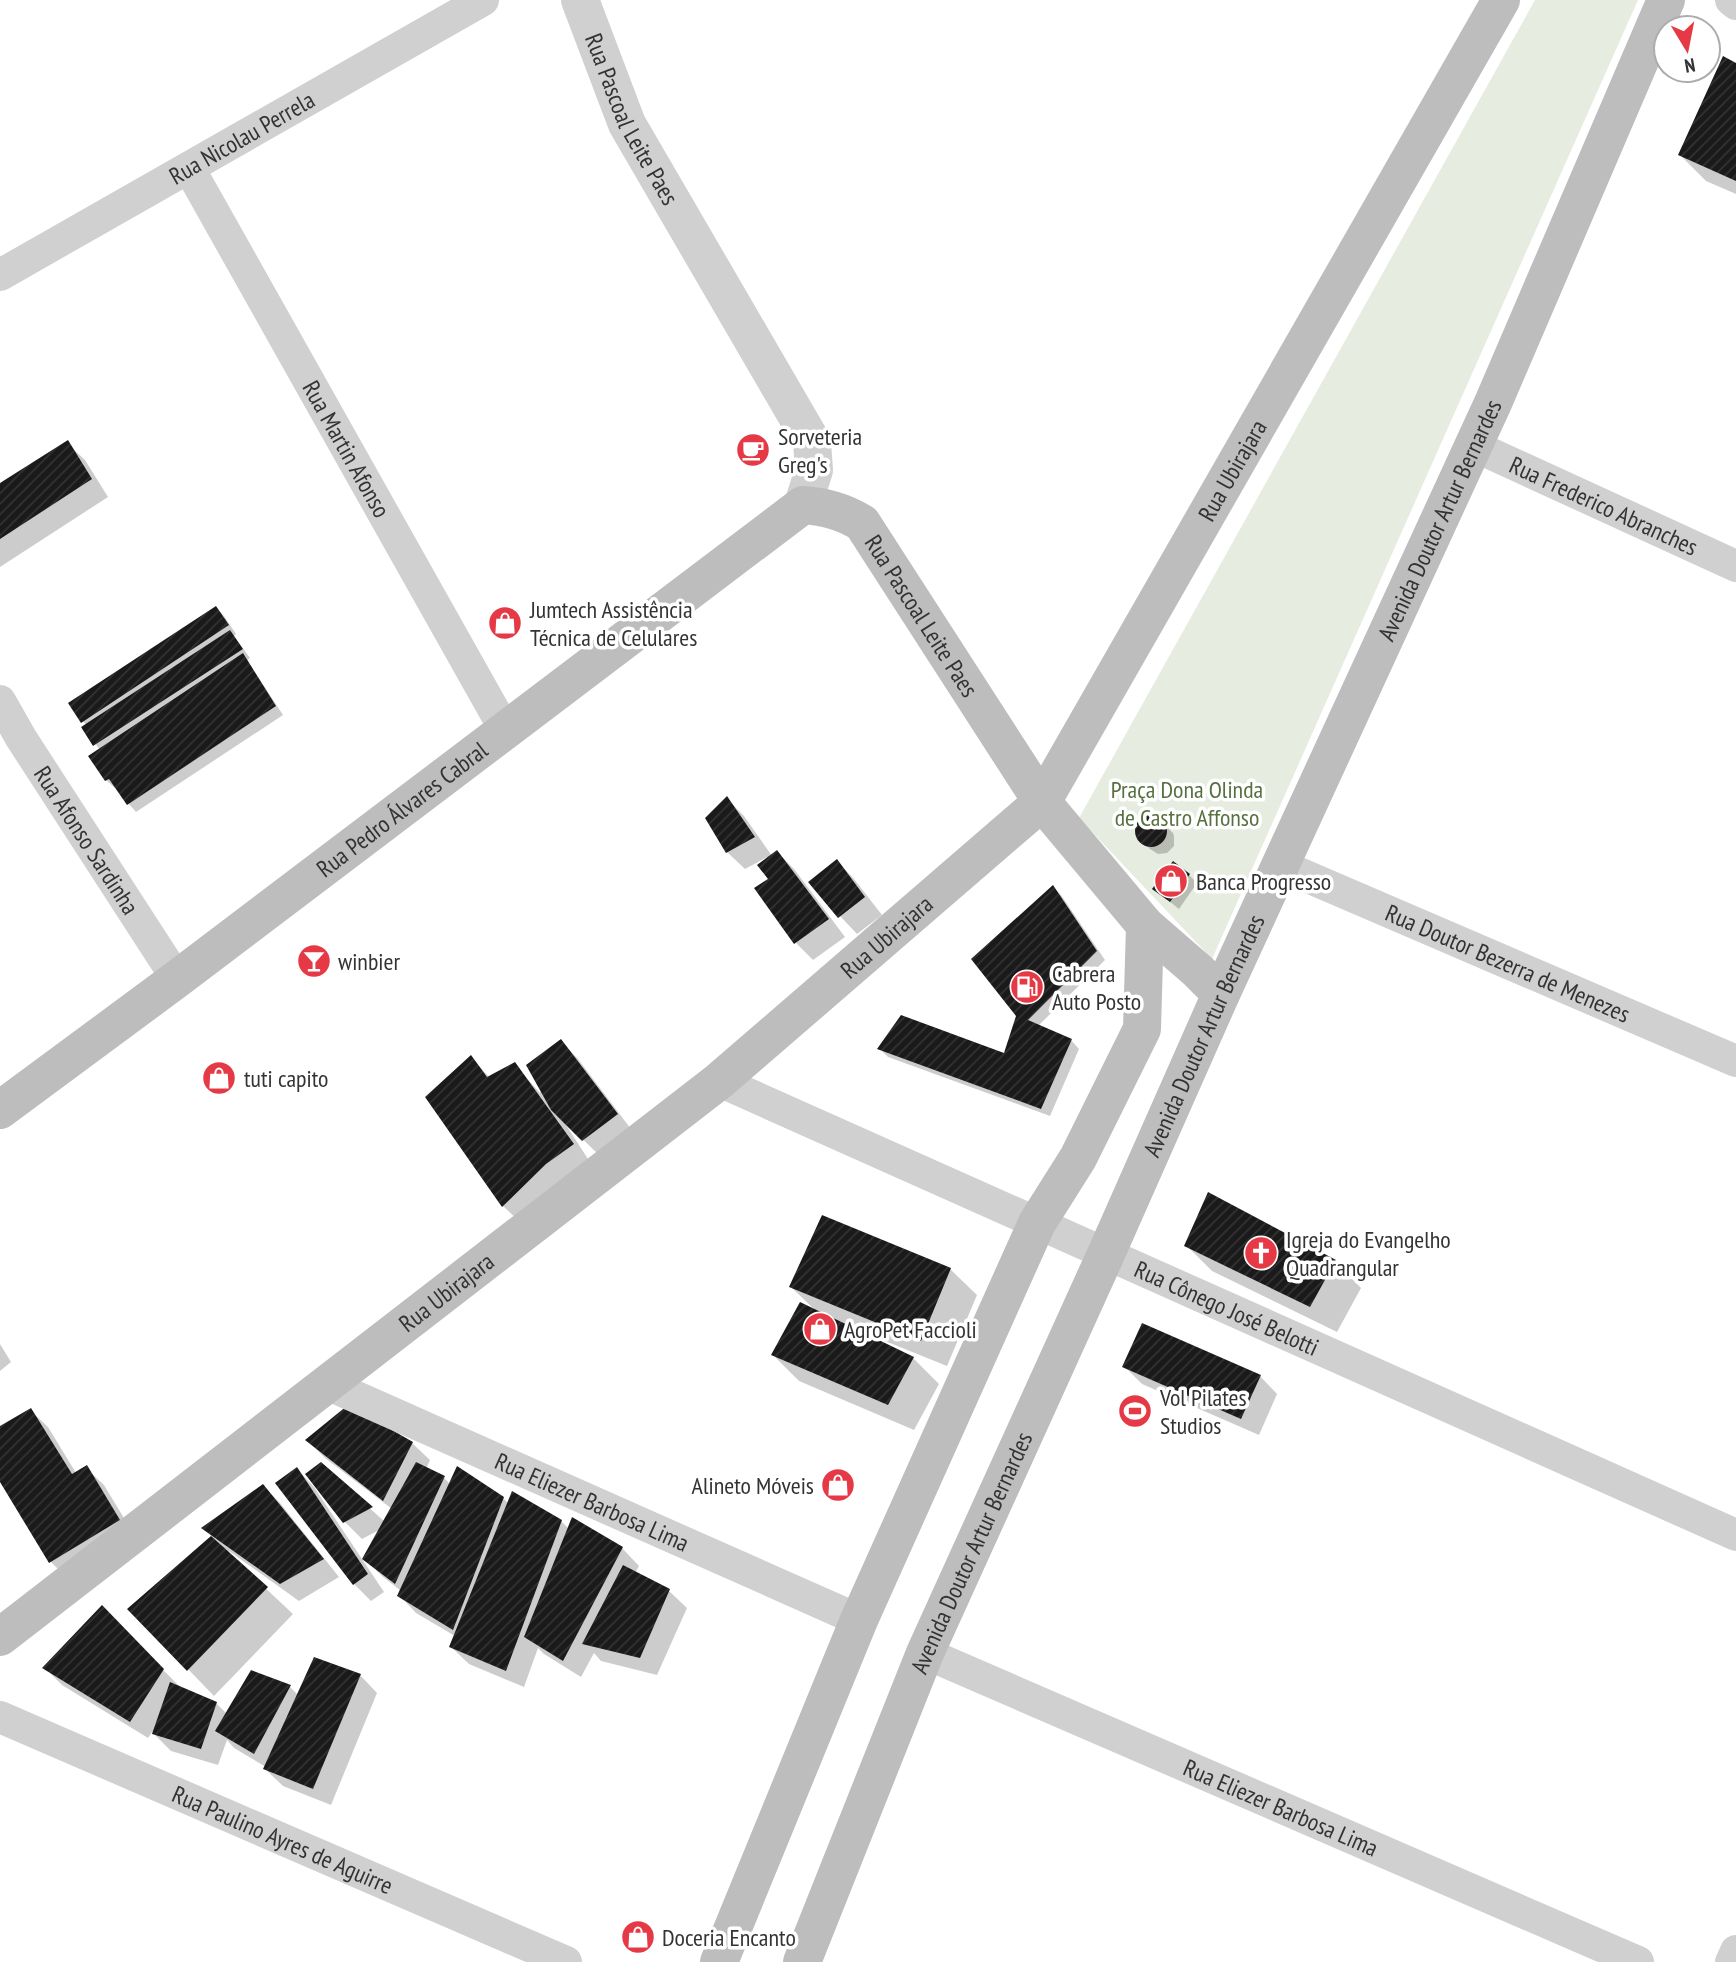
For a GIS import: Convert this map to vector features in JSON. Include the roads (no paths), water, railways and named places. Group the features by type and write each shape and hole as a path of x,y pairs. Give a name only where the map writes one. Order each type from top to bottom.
{"main road":[{"name":"Rua Ubirajara","path":"0,1637 719,1081 1042,802 1501,0"},
{"name":"Avenida Doutor Artur Bernardes","path":"802,1962 925,1653 1280,865 1493,403 1666,0"},
{"name":"Rua Pedro Álvares Cabral","path":"0,1110 803,505"},
{"name":"Rua Pascoal Leite Paes","path":"803,505 827,507 862,523 1042,802 1145,925 1221,995"},
{"path":"719,1962 859,1620 1037,1223 1078,1158 1142,1029 1145,925"}],"street":[{"name":"Rua Nicolau Perrela","path":"0,275 483,0"},
{"name":"Rua Pascoal Leite Paes","path":"580,0 627,124 812,442 814,470 803,505"},
{"path":"1731,0 1736,4"},
{"name":"Rua Martin Afonso","path":"189,168 505,730"},
{"name":"Rua Frederico Abranches","path":"1472,445 1736,566"},
{"name":"Rua Afonso Sardinha","path":"0,701 11,744 177,979"},
{"name":"Rua Doutor Bezerra de Menezes","path":"1280,865 1736,1061"},
{"name":"Rua Cônego José Belotti","path":"719,1081 1736,1535"},
{"name":"Rua Eliezer Barbosa Lima","path":"327,1384 859,1620"},
{"name":"Rua Eliezer Barbosa Lima","path":"925,1653 1638,1962"},
{"name":"Rua Paulino Ayres de Aguirre","path":"0,1717 566,1962"},
{"path":"1731,1962 1736,1951"}],"place":[{"name":"Sorveteria Greg's","path":"753,450"},
{"name":"Jumtech Assistência Técnica de Celulares","path":"505,623"},
{"name":"Banca Progresso","path":"1171,881"},
{"name":"winbier","path":"314,961"},
{"name":"Cabrera Auto Posto","path":"1027,987"},
{"name":"tuti capito","path":"219,1078"},
{"name":"Igreja do Evangelho Quadrangular","path":"1261,1253"},
{"name":"AgroPet Faccioli","path":"820,1329"},
{"name":"Vol Pilates Studios","path":"1135,1411"},
{"name":"Alineto Móveis","path":"838,1485"},
{"name":"Doceria Encanto","path":"638,1937"}],"park label":[{"name":"Praça Dona Olinda de Castro Affonso","path":"1187,803"}]}
